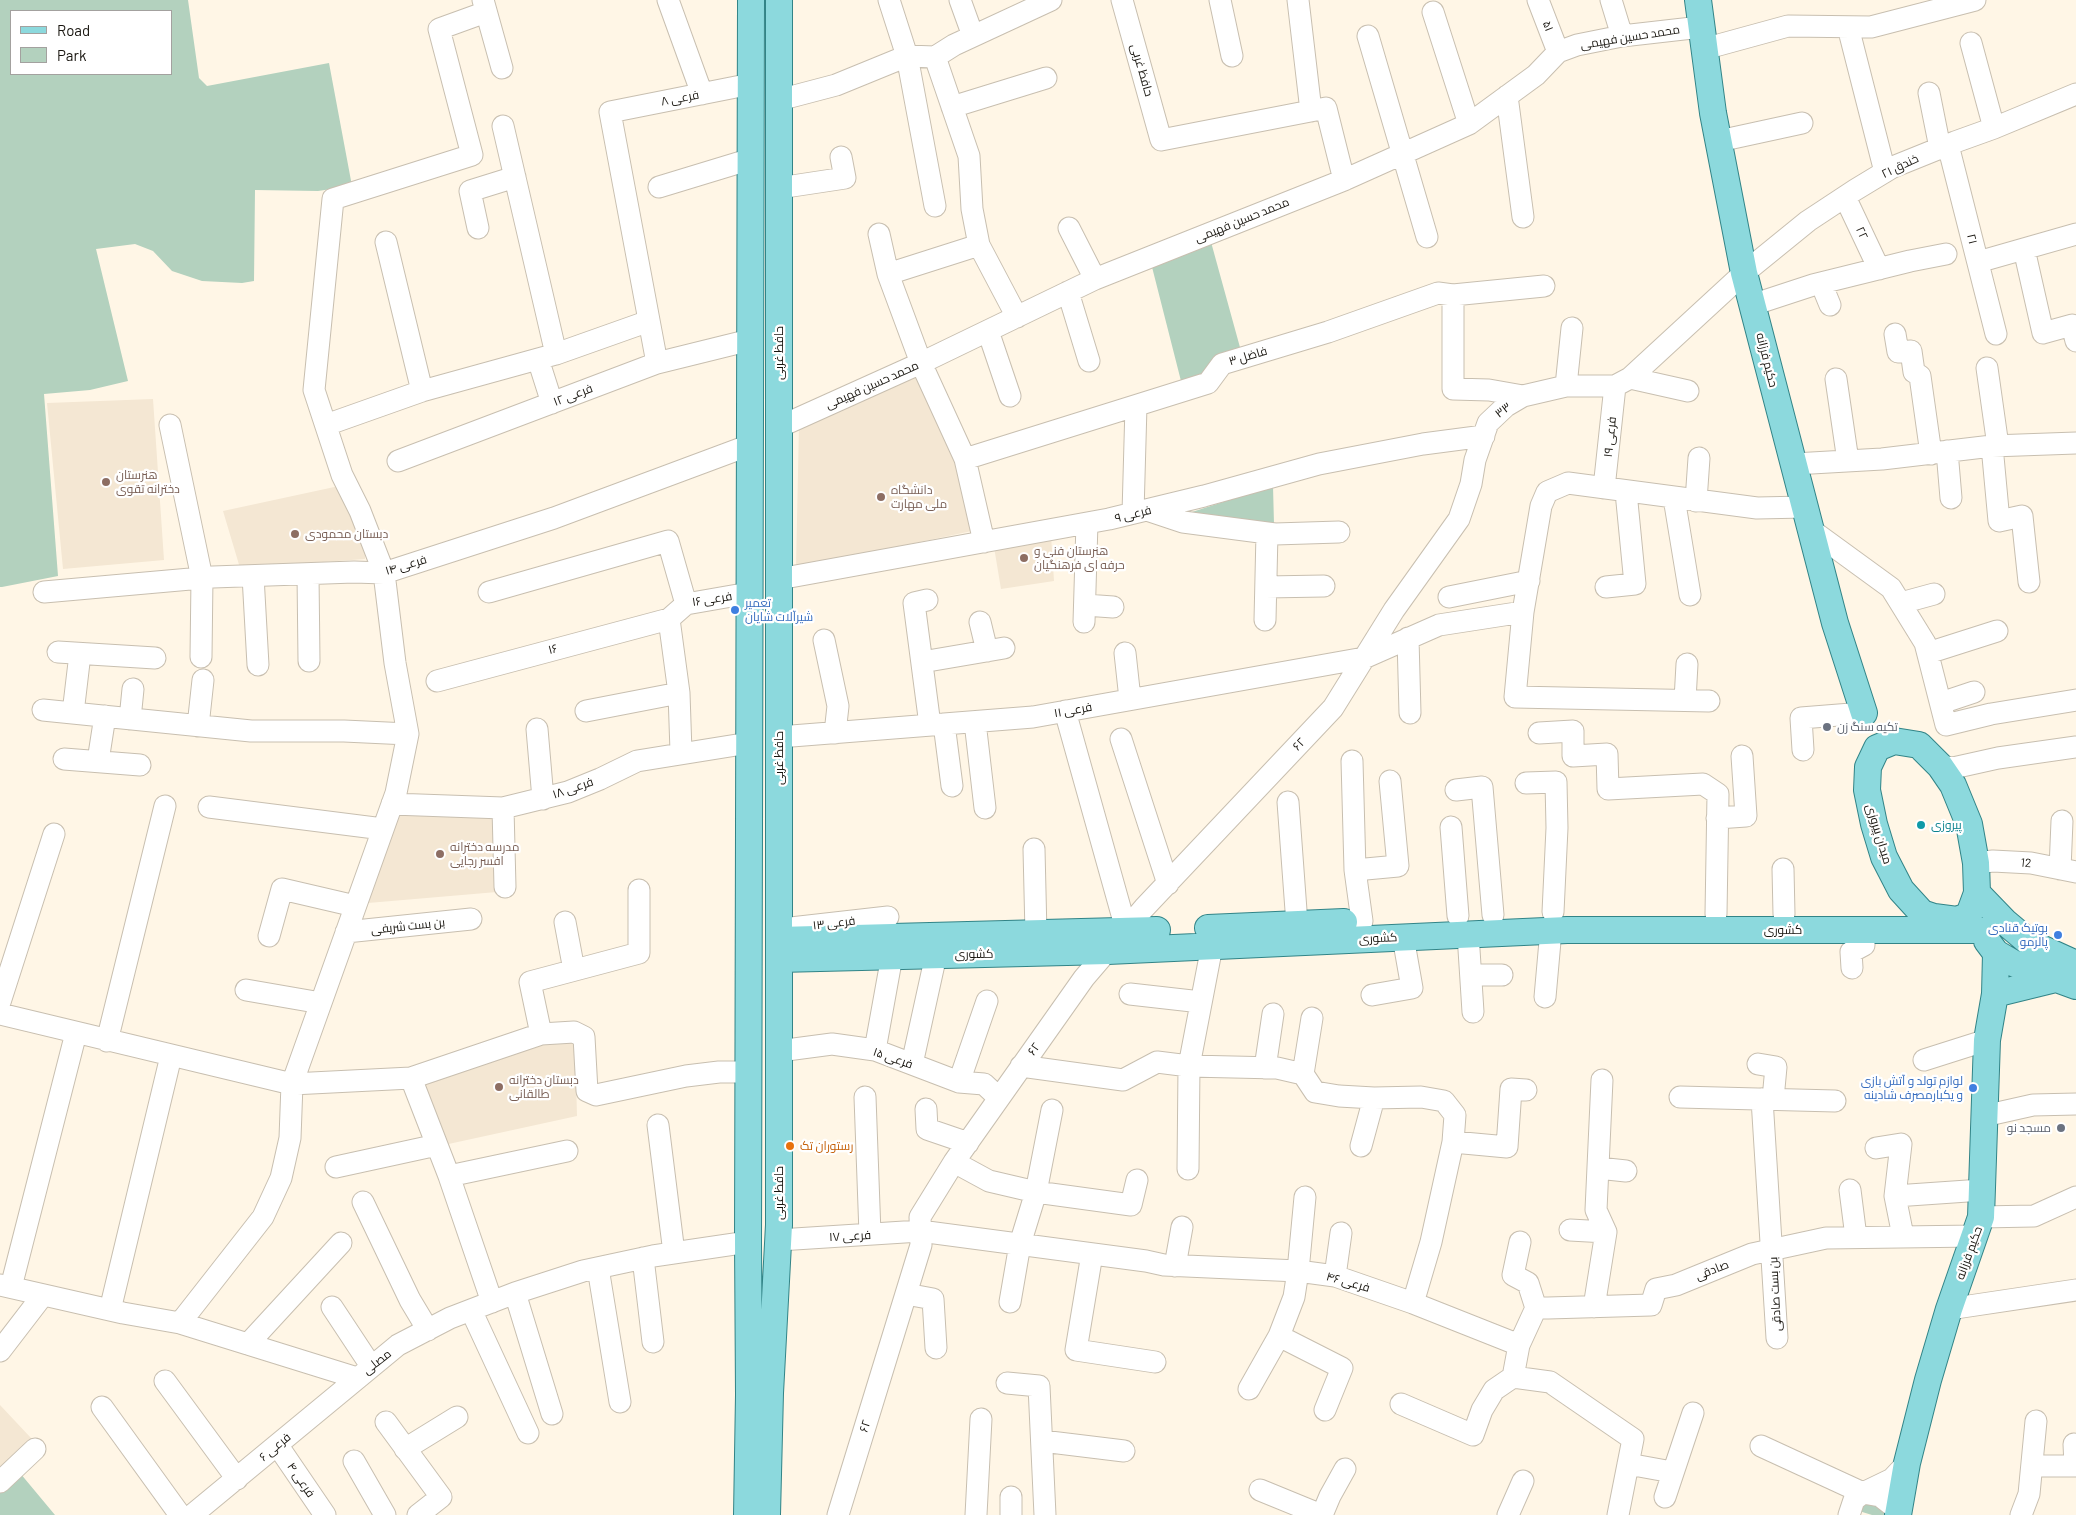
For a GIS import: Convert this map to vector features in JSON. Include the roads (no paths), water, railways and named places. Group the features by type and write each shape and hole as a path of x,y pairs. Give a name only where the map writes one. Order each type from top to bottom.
{"main road":[{"name":"حافظ غربی","path":"751,0 748,1242 767,1515"},
{"name":"حافظ غربی","path":"747,1515 779,1240 779,0"},
{"name":"حکیم فرزانه","path":"1698,0 1719,141 1744,273 1835,624 1864,713"},
{"path":"750,218 779,221"},
{"path":"1864,713 1880,737 1894,742 1919,745 1940,766 1954,785 1969,824 1976,863 1974,913 1996,953 2013,962 2069,976"},
{"name":"میدان پیروزی","path":"1864,713 1868,743 1867,790 1874,824 1884,857 1901,890 1922,913"},
{"path":"1868,767 1877,748 1894,742"},
{"path":"749,870 760,878 767,878 780,870"},
{"path":"749,909 763,902 772,906 779,936"},
{"path":"1922,913 1944,919 1957,920 1974,913 2005,922 2069,976"},
{"name":"کشوری","path":"779,936 892,956 936,955 1119,937 1362,921 1463,925 1716,914 1922,913"},
{"name":"کشوری","path":"779,936 1036,934 1119,937 1212,946 1403,937 1463,925 1493,915 1552,921 1864,930 1974,913"},
{"name":"حکیم فرزانه","path":"1898,1513 1907,1463 1949,1309 1978,1227 1982,1190 1987,1040 1996,994 1996,953"},
{"path":"1996,994 2069,976"}],"street":[{"path":"668,0 702,94"},
{"path":"889,0 906,56 934,206"},
{"path":"960,0 973,36"},
{"path":"778,100 836,85 906,56 935,57 954,45 1051,0"},
{"name":"حافظ غربی","path":"1122,0 1161,140 1311,111"},
{"path":"1220,0 1232,56"},
{"path":"1298,0 1311,111 1326,108 1344,180"},
{"name":"۵۱","path":"1538,0 1558,52"},
{"path":"1611,0 1622,36"},
{"name":"محمد حسین فهیمی","path":"779,427 921,363 1095,279 1344,180 1469,124 1536,75 1558,52 1577,45 1622,36 1703,38 1788,26 1871,27 1975,0"},
{"path":"180,1323 263,1217 282,1178 290,1138 292,1084 396,793 408,734 395,663 384,573 360,510 342,475 314,390 333,199 472,154 439,29 485,6 502,68"},
{"path":"1433,12 1469,124"},
{"path":"1848,27 1885,172"},
{"path":"1368,36 1427,237"},
{"path":"1971,44 1994,128"},
{"path":"935,57 969,156 972,208 978,245 1017,317"},
{"path":"952,107 1046,78"},
{"name":"فرعی ۸","path":"650,321 610,112 751,84"},
{"name":"۲۱","path":"1929,93 1978,262 1996,334"},
{"name":"۲۱ خندق","path":"1744,273 1808,222 1885,172 1944,146 1994,128 2076,94"},
{"path":"1507,96 1523,217"},
{"path":"1719,141 1802,123"},
{"path":"503,126 515,177 547,357 552,403"},
{"path":"779,188 845,178 841,157"},
{"path":"659,187 751,159"},
{"path":"478,228 470,191 515,177"},
{"name":"۲۲","path":"1844,197 1878,269"},
{"path":"1069,228 1095,279"},
{"path":"879,234 888,274 921,363 965,459 984,542"},
{"path":"1978,262 2076,234"},
{"path":"386,242 422,391"},
{"path":"888,274 978,245"},
{"path":"2024,249 2043,333 2072,325 2076,341"},
{"path":"1752,305 1821,283 1946,254"},
{"path":"1622,382 1744,273"},
{"path":"1821,283 1830,305"},
{"name":"فاضل ۳","path":"965,459 1208,383 1222,364 1328,332 1438,293 1453,295 1544,286"},
{"path":"1068,292 1089,361"},
{"path":"1453,295 1453,389 1489,390 1523,396"},
{"path":"326,425 422,391 547,357 650,321 658,363"},
{"path":"1566,386 1572,328"},
{"path":"988,331 1010,396"},
{"path":"1895,334 1898,352 1911,351 1914,372 1920,376 1951,498"},
{"name":"فرعی ۱۲","path":"398,461 658,363 750,340"},
{"path":"1987,368 1995,446 1999,521 2022,516 2029,582"},
{"path":"1836,379 1848,461"},
{"name":"۳۳","path":"1364,658 1394,610 1459,519 1488,423 1495,415 1523,396 1566,386 1622,382 1688,392"},
{"name":"فرعی ۱۹","path":"1604,488 1622,382"},
{"path":"1136,406 1140,512 1182,522 1267,533 1339,532"},
{"path":"170,425 202,578 201,657"},
{"name":"فرعی ۹","path":"779,579 1086,523 1140,512 1319,464 1423,444 1484,436"},
{"name":"فرعی ۱۴","path":"44,592 202,578 384,573 554,518 750,445"},
{"path":"1794,464 1939,453 1995,446 2076,449"},
{"path":"1696,501 1699,458"},
{"path":"1709,701 1515,697 1523,612 1541,506 1547,492 1568,483 1757,508 1808,518 1891,588 1926,643 1946,725 1991,714 2076,700"},
{"path":"1606,587 1635,584 1626,492"},
{"path":"1674,498 1690,595"},
{"path":"1086,523 1085,614 1113,607"},
{"path":"1265,620 1267,533"},
{"path":"489,592 668,541 677,611 681,752"},
{"path":"308,574 308,661"},
{"path":"254,576 258,665"},
{"path":"1449,597 1529,581"},
{"path":"1266,588 1324,586"},
{"name":"فرعی ۱۶","path":"677,611 749,594"},
{"path":"1901,603 1934,594"},
{"path":"927,600 914,603 922,662 952,786"},
{"name":"۱۶","path":"437,681 677,611"},
{"name":"فرعی ۱۱","path":"779,737 975,722 1065,712 1364,658 1439,624 1523,612"},
{"path":"922,662 996,650 980,622"},
{"path":"1928,653 1997,631"},
{"path":"1408,638 1410,713"},
{"path":"824,640 838,706 835,733"},
{"path":"58,652 155,658"},
{"path":"1125,653 1130,700"},
{"path":"73,713 80,654"},
{"name":"۶۲","path":"838,1515 921,1245 920,1217 954,1162 1084,978 1119,937 1333,708 1364,658"},
{"path":"1685,700 1687,664"},
{"path":"198,726 203,680"},
{"path":"130,719 133,690"},
{"path":"1941,703 1974,692"},
{"path":"586,711 679,693"},
{"path":"43,710 251,731 344,731 408,734"},
{"path":"1065,712 1119,937"},
{"path":"1804,750 1801,718 1864,713"},
{"path":"98,762 105,716"},
{"path":"975,722 985,808"},
{"path":"537,729 543,798"},
{"path":"1539,733 1573,731 1573,756 1607,754 1608,789 1704,784 1718,794 1716,914"},
{"path":"1121,739 1168,884"},
{"name":"فرعی ۱۸","path":"392,804 503,808 543,798 600,779 637,761 681,752 749,743"},
{"path":"1940,766 1952,768 1998,758 2076,747"},
{"path":"1717,818 1746,816 1742,756"},
{"path":"64,759 140,764"},
{"path":"1352,761 1355,870 1362,921"},
{"path":"1355,870 1398,866 1390,781"},
{"path":"1526,783 1556,782 1557,828 1552,921 1545,997"},
{"path":"1456,790 1482,787 1493,915"},
{"path":"1288,802 1297,924"},
{"path":"108,1040 165,806"},
{"path":"209,807 382,829"},
{"path":"503,808 505,887"},
{"path":"2062,821 2068,871"},
{"path":"1451,827 1463,925 1472,975 1473,1012"},
{"path":"0,1002 54,834"},
{"path":"1034,849 1036,934"},
{"name":"12","path":"1976,863 1993,861 2022,863 2068,871"},
{"path":"1783,869 1784,914"},
{"path":"269,936 282,889 355,906"},
{"path":"541,1034 530,982 639,953 639,890"},
{"name":"فرعی ۱۳","path":"779,936 888,917"},
{"name":"بن بست شریفی","path":"346,932 471,919"},
{"path":"565,922 574,970"},
{"path":"1852,968 1851,952 1864,945 1864,930"},
{"path":"1372,995 1412,988 1403,937"},
{"path":"1188,1169 1189,1066 1212,946"},
{"path":"912,1064 936,955"},
{"path":"875,1050 892,956"},
{"path":"1472,975 1502,975"},
{"path":"246,990 321,1003"},
{"path":"1130,994 1201,1002"},
{"path":"959,1082 987,1001"},
{"path":"0,1014 292,1084 412,1078 541,1034 574,1032 584,1037 587,1091 596,1095 686,1076 719,1072 748,1072"},
{"path":"1265,1068 1273,1014"},
{"path":"1312,1018 1303,1074 1315,1092 1339,1096 1374,1098 1421,1097 1444,1101 1455,1115 1453,1142 1431,1242 1412,1303"},
{"path":"5,1286 76,1033"},
{"path":"1924,1060 1987,1040"},
{"name":"فرعی ۱۵","path":"779,1051 832,1044 875,1050 959,1082 984,1084 999,1098"},
{"path":"110,1310 171,1056"},
{"path":"1021,1066 1123,1080 1157,1062 1189,1066 1277,1068 1303,1074"},
{"name":"بن بست صادقی","path":"1758,1064 1776,1067 1768,1099 1772,1250 1777,1338"},
{"path":"412,1078 449,1176 492,1302"},
{"path":"1594,1307 1606,1232 1596,1210 1602,1080"},
{"path":"1453,1142 1507,1147 1511,1089 1526,1090"},
{"path":"864,1097 870,1234"},
{"path":"1680,1097 1835,1100"},
{"path":"1361,1146 1374,1098"},
{"path":"1984,1116 2033,1105 2076,1104"},
{"path":"926,1109 927,1129 968,1143"},
{"path":"1010,1302 1020,1244 1036,1192 1052,1110"},
{"path":"658,1125 674,1253"},
{"path":"1876,1148 1902,1144 1895,1196 1903,1236"},
{"path":"336,1167 437,1145"},
{"path":"449,1176 567,1151"},
{"path":"954,1162 989,1181 1036,1192 1131,1205 1137,1180"},
{"path":"1598,1168 1626,1171"},
{"path":"1850,1190 1856,1237"},
{"path":"1895,1196 1982,1190"},
{"path":"1249,1388 1279,1336 1294,1297 1305,1197"},
{"name":"صادقی","path":"1536,1308 1651,1305 1656,1289 1676,1285 1752,1254 1826,1238 1903,1236 1978,1227 2034,1216 2076,1197"},
{"path":"363,1202 410,1300 428,1330"},
{"path":"1175,1266 1182,1227"},
{"path":"1570,1230 1606,1232"},
{"name":"فرعی ۱۷","path":"779,1240 920,1231"},
{"name":"فرعی ۴۶","path":"920,1231 1175,1266 1298,1271 1335,1276 1412,1303 1519,1346"},
{"path":"1335,1276 1340,1233"},
{"name":"مصلی","path":"5,1286 110,1310 180,1323 248,1344 364,1372 398,1345 471,1310 515,1293 598,1268 643,1258 748,1242"},
{"path":"1513,1377 1519,1346 1536,1308 1528,1283 1513,1274 1520,1242"},
{"path":"248,1344 341,1243"},
{"path":"1092,1254 1076,1350 1155,1362"},
{"path":"643,1258 653,1342"},
{"path":"598,1268 620,1402"},
{"path":"1949,1309 2076,1290"},
{"path":"515,1293 552,1414"},
{"path":"906,1294 933,1299 936,1348"},
{"path":"0,1351 43,1295"},
{"path":"332,1307 364,1372"},
{"path":"471,1310 528,1433"},
{"path":"1279,1336 1342,1368 1325,1410"},
{"name":"فرعی ۶","path":"192,1515 278,1446 364,1372"},
{"path":"1401,1404 1473,1435 1482,1410 1494,1390 1513,1377 1550,1382 1633,1438 1618,1515"},
{"path":"165,1381 237,1479"},
{"path":"1007,1383 1039,1386 1044,1515"},
{"path":"102,1407 180,1515"},
{"path":"1665,1497 1693,1413"},
{"path":"405,1448 457,1417"},
{"path":"976,1515 981,1419"},
{"path":"2021,1515 2029,1494 2036,1421"},
{"path":"386,1422 442,1497 418,1515"},
{"path":"1042,1440 1124,1451"},
{"path":"2032,1466 2075,1466 2074,1444"},
{"name":"فرعی ۴","path":"278,1446 325,1515"},
{"path":"1761,1446 1863,1493 1880,1496 1898,1513"},
{"path":"0,1482 35,1448"},
{"path":"354,1461 385,1515"},
{"path":"1849,1515 1854,1500 1863,1493 1892,1479 1907,1463"},
{"path":"1628,1464 1672,1472"},
{"path":"1260,1490 1322,1515 1345,1469"},
{"path":"1508,1515 1523,1481"}],"place":[{"name":"هنرستان دخترانه تقوی","path":"106,482"},
{"name":"دانشگاه ملی مهارت","path":"881,497"},
{"name":"دبستان محمودی","path":"295,534"},
{"name":"هنرستان فنی و حرفه ای فرهنگیان","path":"1024,558"},
{"name":"تعمیر شیرآلات شایان","path":"735,610"},
{"name":"تکیه سنگ زن","path":"1827,727"},
{"name":"پیروزی","path":"1921,825"},
{"name":"مدرسه دخترانه افسر رجایی","path":"440,854"},
{"name":"بوتیک قنادی پالرمو","path":"2058,935"},
{"name":"دبستان دخترانه طالقانی","path":"499,1087"},
{"name":"لوازم تولد و آتش بازی و یکبارمصرف شادینه","path":"1973,1088"},
{"name":"مسجد نو","path":"2061,1128"},
{"name":"رستوران تک","path":"790,1146"}]}
